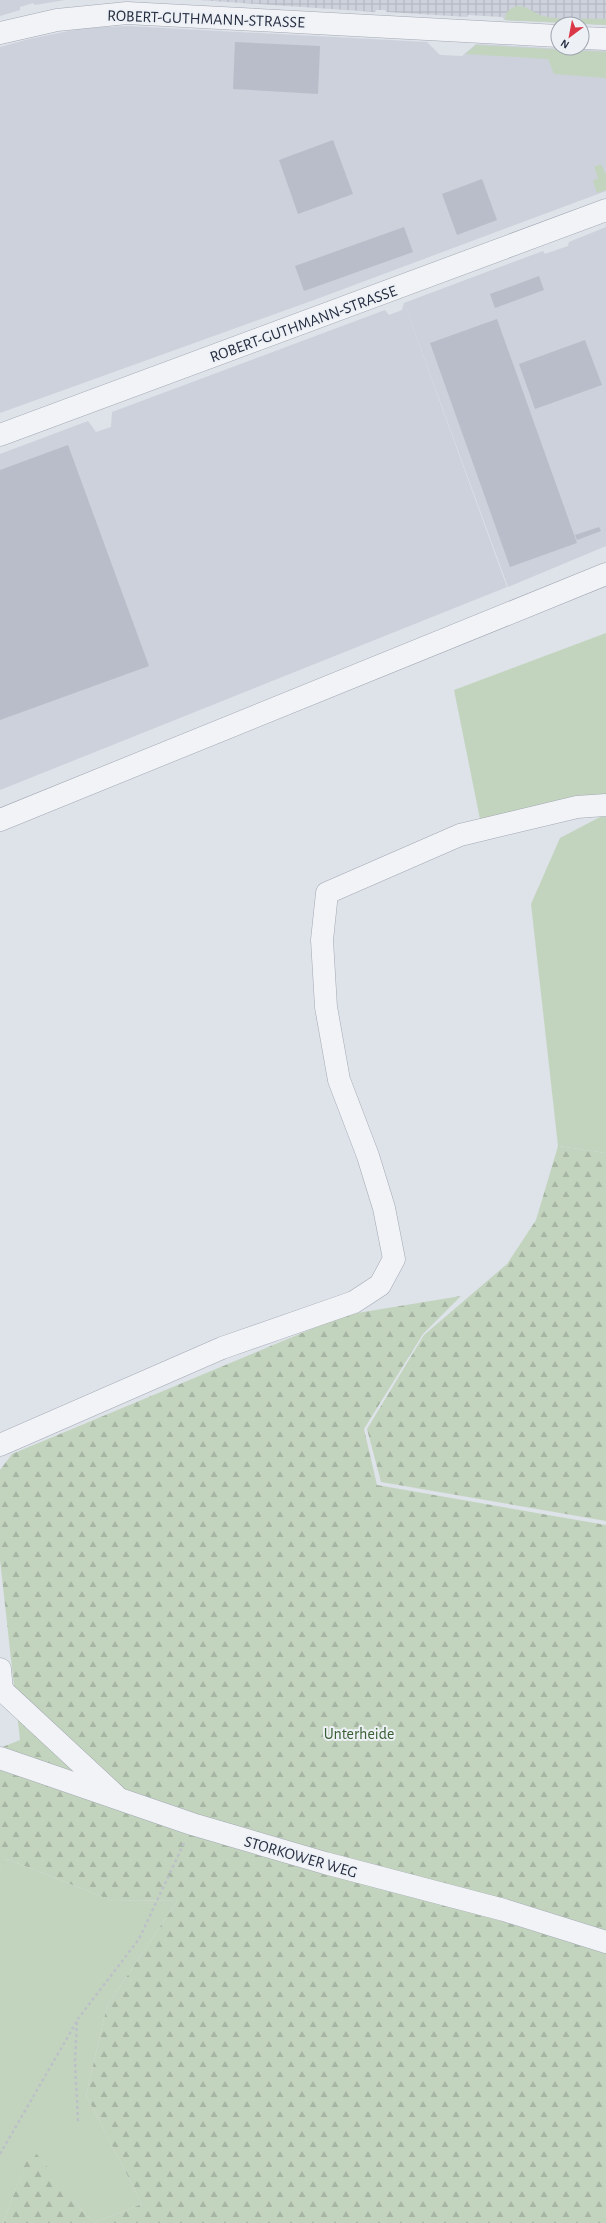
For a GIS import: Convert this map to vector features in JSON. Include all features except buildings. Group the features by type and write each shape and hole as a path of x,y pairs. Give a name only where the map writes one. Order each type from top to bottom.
{"street":[{"name":"ROBERT-GUTHMANN-STRASSE","path":"0,33 57,20 127,13 550,36"},
{"path":"590,38 606,39"},
{"name":"ROBERT-GUTHMANN-STRASSE","path":"0,434 606,210"},
{"path":"0,820 606,574"},
{"path":"0,1445 222,1348 354,1302 380,1285 394,1259 384,1208 368,1156 339,1080 326,1007 322,940 327,893 460,835 578,807 606,805"},
{"path":"0,1669 1,1690 122,1801"},
{"name":"STORKOWER WEG","path":"0,1758 192,1824 325,1863 504,1910 606,1942"}],"path":[{"path":"0,2154 77,2020 139,1939 192,1824"},
{"path":"77,2020 75,2061 78,2121"}],"shaded area":[{"path":"0,0 65,0 35,5 33,3 20,7 20,10 0,16"},
{"path":"199,0 606,0 606,25 590,24 590,16 550,16 550,22 505,20 502,17 468,15 467,17 387,12 385,10 376,10 375,12"},
{"path":"127,26 427,42 440,55 462,56 476,44 550,48 550,56 590,56 590,50 606,51 606,191 314,300 0,413 0,47 29,39 84,28"},
{"path":"606,227 606,546 508,587 404,303 543,251 545,254 568,246 569,242"},
{"path":"404,303 507,587 0,790 0,454 88,421 96,432 111,427 112,412 385,310 389,315 402,310"}],"green space":[{"path":"517,6 524,7 540,15 550,17 550,22 505,20 507,12"},
{"path":"590,19 606,19 606,25 590,24"},
{"path":"476,45 550,49 550,56 590,56 590,51 606,52 606,78 554,74 548,59 465,54"},
{"path":"601,164 606,175 606,190 597,193 593,181 598,178 594,167"},
{"path":"606,633 606,798 481,824 454,690"},
{"path":"600,817 606,817 606,1153 558,1146 531,904 560,838"},
{"path":"558,1146 606,1153 606,1521 381,1482 367,1429 424,1335 507,1264 536,1220"},
{"name":"Unterheide","path":"461,1296 423,1334 364,1429 377,1485 606,1525 606,2223 93,2223 142,2204 86,2095 107,2006 178,1900 113,1901 7,1859 0,1868 0,1748 20,1740 0,1560 0,1470 12,1454 345,1315"},
{"path":"7,1859 113,1901 178,1900 107,2006 86,2095 142,2204 93,2223 31,2148 3,2223 0,2223 0,1868"},
{"path":"31,2147 93,2223 3,2223"}]}
